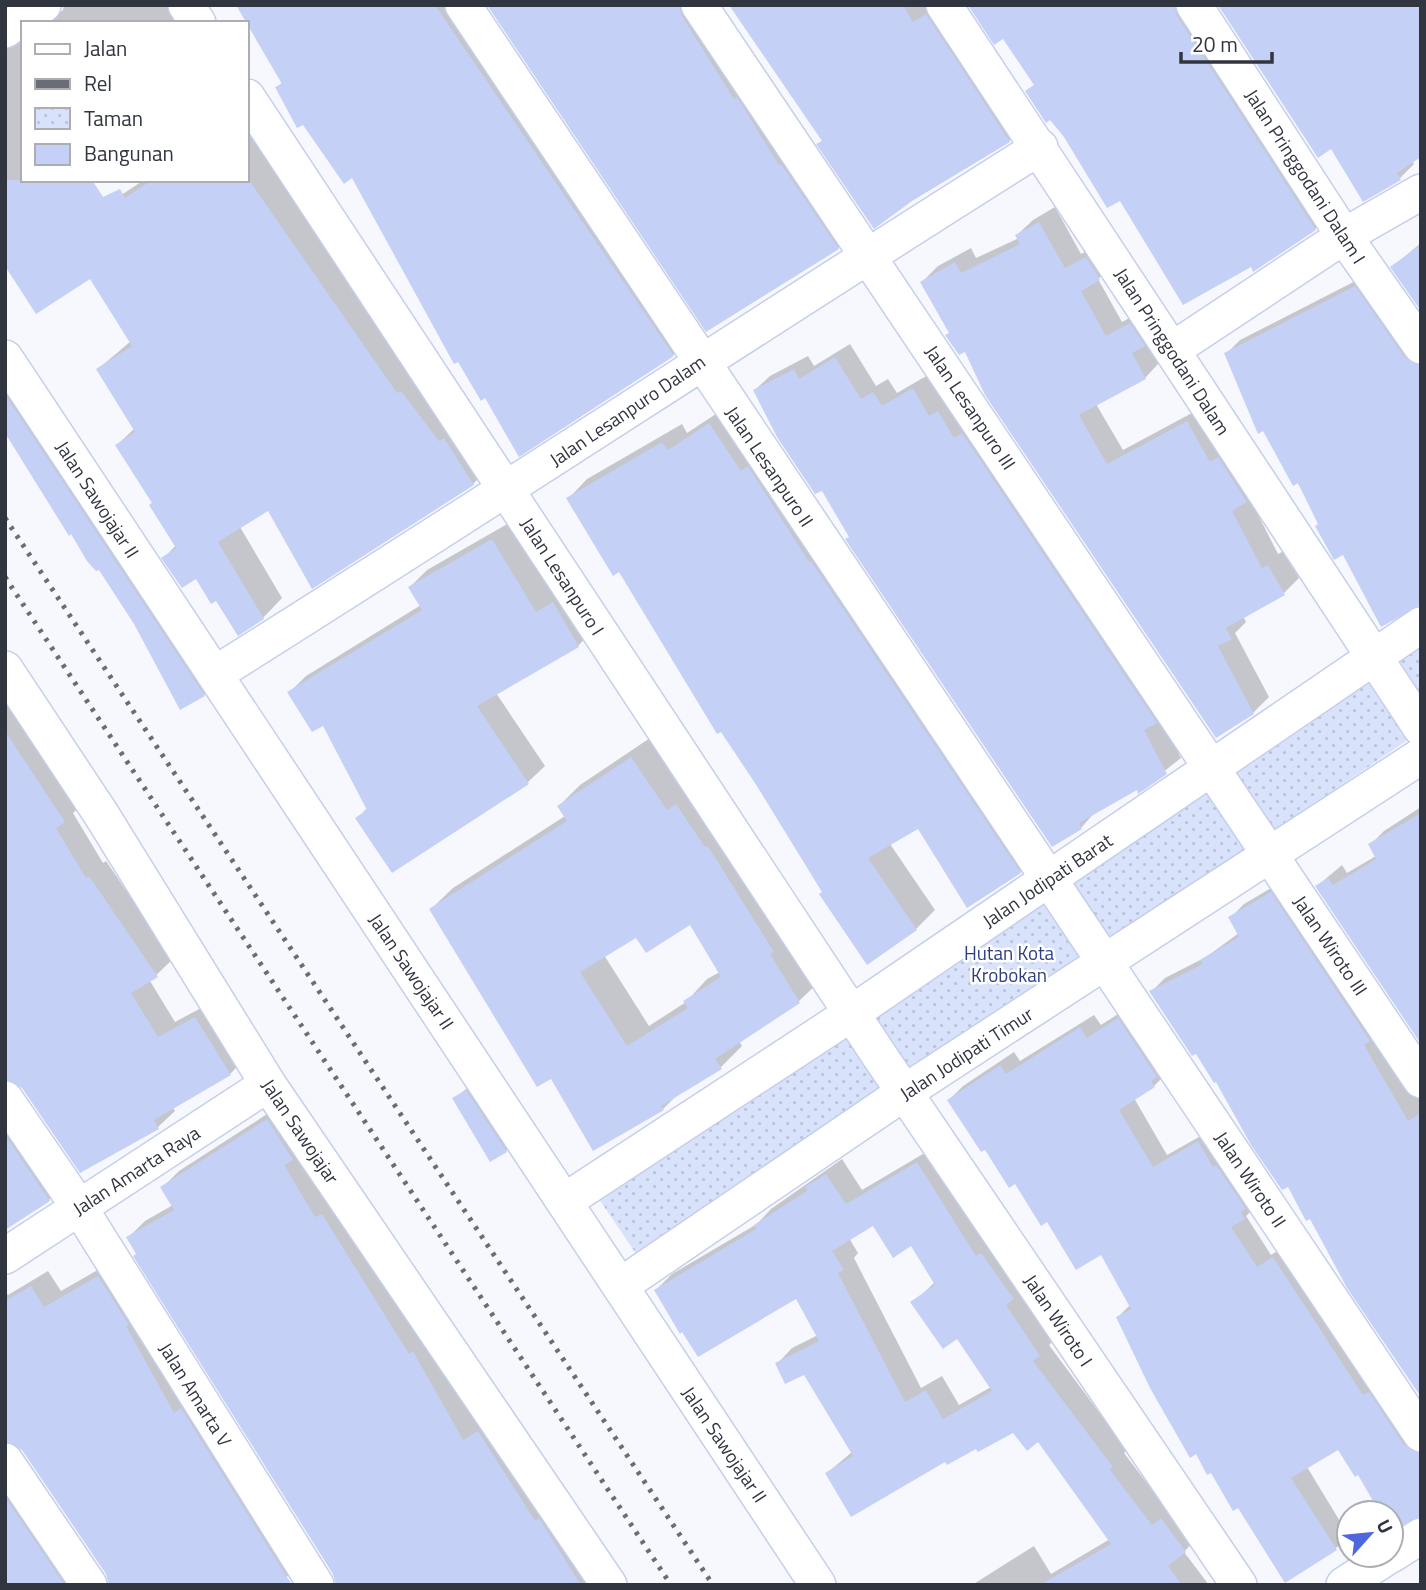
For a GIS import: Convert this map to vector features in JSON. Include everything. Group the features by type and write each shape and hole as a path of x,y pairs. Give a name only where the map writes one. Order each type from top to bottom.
{"street":[{"path":"5,30 43,5"},
{"path":"186,5 197,21"},
{"name":"Jalan Lesanpuro II","path":"463,5 699,362 1080,925"},
{"name":"Jalan Lesanpuro III","path":"699,5 869,254 1240,811"},
{"name":"Jalan Pringgodani Dalam","path":"944,5 1421,728"},
{"name":"Jalan Pringgodani Dalam I","path":"1194,5 1344,236 1421,346"},
{"name":"Jalan Lesanpuro I","path":"248,99 879,1055"},
{"name":"Jalan Lesanpuro Dalam","path":"215,674 507,491 699,362 1040,147"},
{"path":"1172,350 1344,236 1421,192"},
{"name":"Jalan Sawojajar II","path":"5,358 818,1585"},
{"name":"Jalan Jodipati Barat","path":"565,1201 852,1013 1421,625"},
{"name":"Jalan Sawojajar","path":"5,669 101,814 268,1084 609,1585"},
{"name":"Jalan Jodipati Timur","path":"620,1286 905,1092 1107,963 1421,755"},
{"name":"Jalan Wiroto III","path":"1240,811 1421,1080"},
{"name":"Jalan Wiroto II","path":"1080,925 1421,1434"},
{"name":"Jalan Wiroto I","path":"879,1055 1239,1585"},
{"name":"Jalan Amarta Raya","path":"5,1256 268,1084"},
{"name":"Jalan Amarta V","path":"5,1099 79,1207 313,1583"},
{"path":"5,1461 89,1585"},
{"path":"1405,1546 1421,1536"},
{"path":"1344,1585 1369,1569"}],"green space":[{"name":"Hutan Kota Krobokan","path":"1421,635 1421,731 641,1261 597,1196"}],"building":[{"path":"236,5 435,5 674,356 519,457 485,398 481,401 458,362 454,364 352,178 344,184 303,125 297,128 275,87 282,84 248,26 248,21 245,21"},
{"path":"487,5 679,5 682,16 734,99 737,97 779,165 781,164 839,249 706,332"},
{"path":"729,5 903,5 913,22 926,14 1010,142 912,201 874,229 816,144 822,141"},
{"path":"968,5 1174,5 1177,16 1316,230 1253,272 1251,267 1183,305 1120,201 1107,208 1064,137 1050,120 1046,123 1025,91 1034,85 1003,39 994,45"},
{"path":"1218,5 1421,5 1421,157 1397,173 1401,180 1363,202 1331,149 1318,158"},
{"path":"5,180 93,182 103,197 120,189 125,198 149,182 249,180 397,393 401,391 439,441 444,438 474,485 312,589 268,511 218,542 264,619 238,636 216,601 211,604 196,579 182,588 161,558 176,548 149,505 152,503 115,445 135,432 96,369 132,346 90,279 36,314 5,266"},
{"path":"1039,222 1065,268 1086,257 1095,271 1100,280 1081,291 1106,336 1130,323 1145,346 1132,353 1146,379 1079,415 1107,464 1187,421 1210,462 1218,457 1247,502 1232,511 1262,568 1268,565 1285,595 1226,628 1232,639 1218,646 1254,714 1216,738 985,395 965,352 959,355 945,335 949,333 920,282 955,262 961,273 1020,244 1015,235"},
{"path":"1421,245 1421,311 1390,267"},
{"path":"1355,286 1405,358 1421,366 1421,605 1381,627 1343,555 1334,560 1315,526 1318,524 1298,483 1293,486 1263,431 1258,434 1224,353"},
{"path":"835,357 861,399 873,392 882,406 913,388 929,416 938,411 954,438 962,433 1157,723 1144,730 1167,774 1138,794 1137,790 1079,823 1082,829 1052,847 845,539 849,537 822,491 815,494 777,437 753,390 794,369 799,379"},
{"path":"8,399 205,696 180,710 134,624 99,570 96,571 87,561 71,534 69,536 5,433 5,401"},
{"path":"709,423 741,471 748,466 809,562 811,561 1021,873 967,908 918,829 868,858 917,930 867,965 819,894 822,892 757,786 721,732 717,734 619,572 613,576 566,498 662,442 668,450"},
{"path":"492,539 536,612 553,602 579,647 477,706 529,784 392,873 355,818 367,810 323,726 312,732 287,692 422,610 408,587"},
{"path":"5,731 65,822 56,828 86,878 89,876 158,977 131,993 158,1037 195,1017 231,1075 154,1120 159,1129 80,1173 22,1088 5,1079"},
{"path":"631,757 667,810 676,804 705,847 708,846 774,952 770,954 800,1003 715,1059 722,1069 661,1106 664,1110 593,1151 551,1079 537,1087 429,909 567,821 557,806","holes":["690,925 721,977 683,1001 688,1008 627,1046 580,972 636,938 646,953"]},
{"path":"1421,813 1421,1044 1315,886 1328,878 1333,885 1376,859 1368,844"},
{"path":"1271,892 1370,1041 1364,1045 1408,1121 1421,1113 1421,1397 1347,1288 1310,1219 1306,1221 1288,1187 1282,1190 1251,1145 1216,1082 1214,1083 1196,1054 1192,1056 1149,991 1203,964 1200,960 1239,937 1228,917"},
{"path":"1118,1018 1157,1077 1151,1081 1155,1087 1119,1110 1153,1167 1198,1141 1213,1167 1216,1165 1246,1209 1241,1212 1245,1219 1231,1227 1257,1267 1273,1257 1363,1395 1369,1392 1404,1445 1421,1454 1421,1516 1405,1524 1405,1499 1372,1499 1358,1475 1355,1477 1338,1450 1291,1478 1335,1547 1335,1551 1285,1583 1238,1508 1233,1511 1211,1473 1207,1475 1196,1454 1190,1458 1150,1388 1116,1317 1131,1309 1101,1255 1076,1270 1047,1222 1041,1226 1015,1184 1009,1188 985,1150 981,1152 947,1100 1000,1065 1006,1074 1080,1027 1087,1038"},
{"path":"466,1090 507,1152 490,1162 452,1098"},
{"path":"267,1119 293,1160 284,1165 315,1217 322,1214 409,1354 413,1351 463,1440 478,1431 535,1521 539,1518 581,1585 336,1585 333,1574 133,1256 136,1254 126,1237 174,1210 160,1187"},
{"path":"5,1135 50,1201 5,1230"},
{"path":"917,1162 976,1256 981,1253 1014,1299 1006,1305 1040,1356 1033,1361 1113,1467 1110,1470 1152,1525 1161,1518 1186,1552 1168,1566 1182,1585 1040,1585 1111,1544 1038,1442 1027,1451 1013,1433 978,1452 976,1449 947,1465 945,1462 851,1517 825,1473 853,1456 804,1375 785,1384 775,1363 819,1341 796,1299 698,1357 682,1332 680,1334 654,1290 756,1229 754,1225 807,1191 805,1187 826,1174 846,1204","holes":["873,1226 893,1258 911,1246 935,1285 910,1302 943,1349 957,1339 992,1391 943,1419 926,1390 905,1402 838,1273 844,1270 832,1251"]},
{"path":"98,1276 129,1325 126,1326 174,1413 181,1408 292,1585 109,1585 106,1574 22,1450 5,1441 5,1301 31,1286 44,1307"},
{"path":"5,1497 65,1585 5,1585"}],"railway":[{"path":"5,518 713,1585"},
{"path":"5,577 671,1585"}]}
